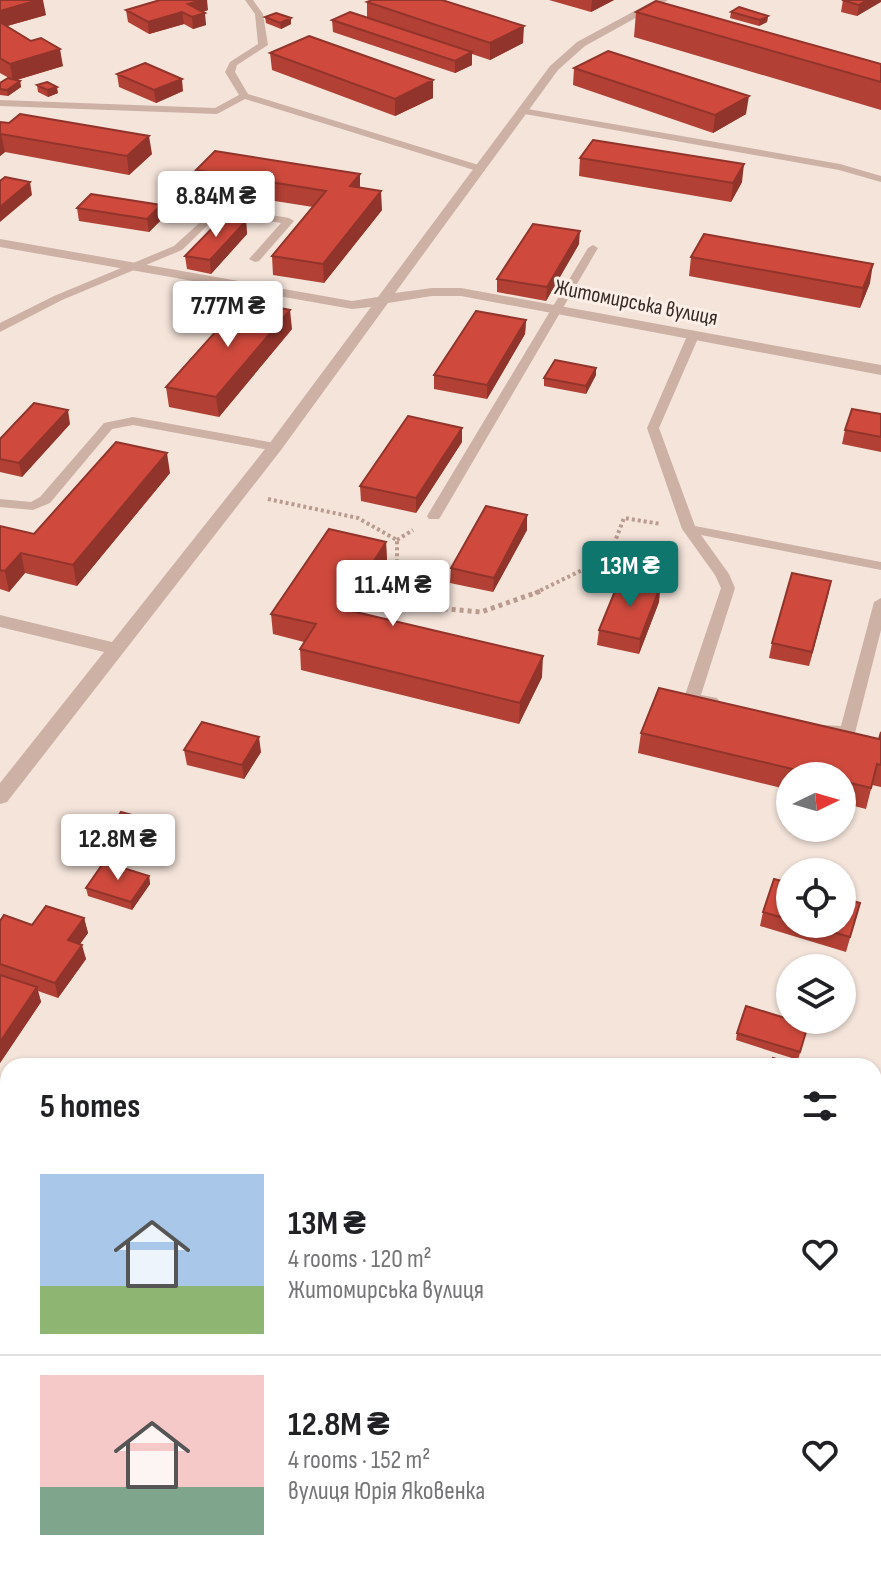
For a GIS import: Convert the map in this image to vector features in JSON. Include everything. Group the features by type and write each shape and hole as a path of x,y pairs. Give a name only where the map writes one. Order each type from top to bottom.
{"street":[{"path":"0,797 275,447 554,68 581,44 655,8"},
{"name":"Житомирська вулиця","path":"0,243 352,305 383,302 404,293 432,289 881,370"},
{"path":"0,621 118,650"}],"lane":[{"path":"249,0 259,14 263,45 233,64 230,72 244,96 481,169"},
{"path":"0,103 217,111 244,96"},
{"path":"522,111 840,167 881,179"},
{"path":"0,328 58,298 178,248 218,209 289,221 255,259"},
{"path":"434,516 593,248"},
{"path":"693,336 653,428 689,529 722,574 728,588 692,698 723,705"},
{"path":"0,503 33,506 45,500 108,426 119,422 133,421 275,447"},
{"path":"689,529 881,566"},
{"path":"816,726 847,733 881,602"}],"path":[{"path":"239,494 358,518 397,540 397,576 425,607 481,612 548,589 609,557 624,518 689,529"}],"building":[{"path":"0,0 38,0 0,11"},
{"path":"160,0 202,0 188,4 205,13 192,17 182,12 148,22 126,10"},
{"path":"442,0 524,26 490,43 367,2"},
{"path":"842,0 867,0 859,5"},
{"path":"656,1 881,64 881,82 636,12"},
{"path":"739,7 768,16 760,20 731,12"},
{"path":"350,12 472,52 455,61 332,20"},
{"path":"276,13 291,18 280,23 265,17"},
{"path":"0,22 31,41 41,38 60,49 10,64 0,58"},
{"path":"309,36 433,80 395,99 270,53"},
{"path":"608,51 749,96 715,115 574,68"},
{"path":"145,63 182,79 154,90 117,74"},
{"path":"8,78 20,81 7,90 0,89 0,83"},
{"path":"47,82 57,87 47,90 37,85"},
{"path":"20,114 149,136 127,156 0,135 0,122 9,123"},
{"path":"593,140 744,164 733,183 580,158"},
{"path":"215,151 360,174 350,186 381,191 323,264 272,256 326,191 196,170"},
{"path":"5,177 30,182 0,207 0,181"},
{"path":"91,194 161,205 147,219 77,208"},
{"path":"223,217 246,221 210,260 185,256"},
{"path":"533,224 580,231 547,287 497,279"},
{"path":"704,234 873,264 863,288 691,257"},
{"path":"243,301 290,310 216,397 166,387"},
{"path":"476,311 526,320 487,385 434,375"},
{"path":"555,360 596,368 586,386 544,378"},
{"path":"34,403 68,410 19,463 0,459 0,439"},
{"path":"852,409 881,414 881,437 845,430"},
{"path":"408,416 462,428 416,498 360,486"},
{"path":"116,442 167,453 73,565 21,553 5,571 0,570 0,526 34,534"},
{"path":"486,506 527,515 494,578 451,568"},
{"path":"329,529 386,542 343,609 543,656 520,703 300,649 316,624 271,614"},
{"path":"792,573 831,581 812,652 772,643"},
{"path":"620,579 660,587 640,639 599,630"},
{"path":"659,688 879,739 881,732 881,765 877,764 871,788 856,784 856,762 776,762 776,765 641,733"},
{"path":"202,722 259,737 242,765 184,750"},
{"path":"121,812 165,824 147,852 103,840"},
{"path":"104,862 149,876 131,902 86,888"},
{"path":"774,879 776,880 776,916 763,912"},
{"path":"46,906 84,918 68,940 82,945 55,983 0,964 0,921 4,915 32,925"},
{"path":"0,975 37,987 0,1042"},
{"path":"746,1006 776,1015 776,1034 805,1034 800,1052 737,1033"}]}
